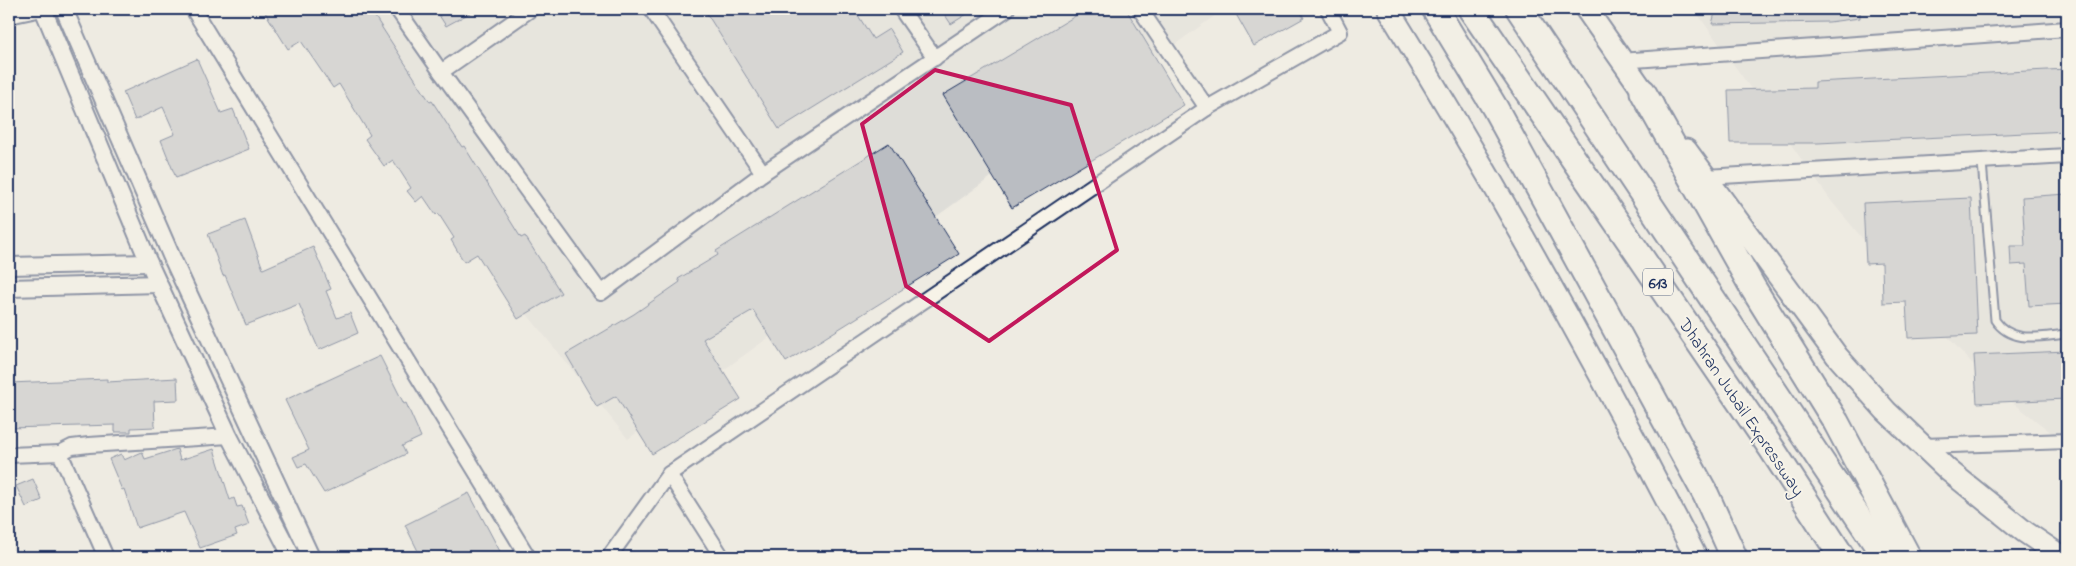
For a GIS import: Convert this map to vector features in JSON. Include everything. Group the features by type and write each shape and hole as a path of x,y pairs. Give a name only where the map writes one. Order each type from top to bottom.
{"highway":[{"path":"1434,9 1494,108 1706,494 1734,557"},
{"name":"Dhahran Jubail Expressway","path":"1472,9 1772,449 1842,557"},
{"name":"Dhahran Jubail Expressway","path":"1519,9 1885,557"},
{"path":"1644,92 1753,288 1836,422 1908,557"}],"main road":[{"path":"1388,9 1634,436 1696,557"},
{"path":"1586,9 1620,61 1838,356 1886,411 1956,477 2025,532 2062,557"}],"street":[{"path":"9,16 43,9 149,263 228,436 292,557"},
{"path":"64,9 173,260 311,557"},
{"path":"193,9 528,557"},
{"path":"397,9 440,72 601,293 763,173 1006,9"},
{"path":"440,72 531,9"},
{"path":"651,9 763,173"},
{"path":"901,9 936,58"},
{"path":"1140,9 1207,108"},
{"path":"609,557 669,474 1207,108 1340,32 1328,9"},
{"path":"1620,61 2067,28"},
{"path":"1706,177 2067,156"},
{"path":"9,266 149,263"},
{"path":"9,288 159,284"},
{"path":"9,455 60,453 72,447 90,445 228,436"},
{"path":"1923,446 2067,441"},
{"path":"60,453 106,557"},
{"path":"669,474 722,557"}],"lane":[{"path":"1982,162 1995,320 2002,330 2021,338 2067,334"}],"highlighted area":[{"path":"935,70 1071,105 1117,250 989,341 906,286 862,124"}],"shaded area":[{"path":"280,9 1224,9 628,439"},
{"path":"1694,9 2067,9 2067,445 1997,390 1919,306 1832,202"}],"building":[{"path":"263,9 370,9 430,102 432,101 462,147 464,146 521,238 525,236 561,293 518,319 477,254 464,262 451,240 454,238 438,213 436,215 423,196 416,202 407,191 411,188 393,160 384,166 365,139 370,135 339,84 333,88 301,41 288,49"},
{"path":"435,9 477,9 446,26"},
{"path":"704,9 854,9 873,39 889,29 903,52 779,129"},
{"path":"941,9 975,9 951,24"},
{"path":"1087,9 1126,9 1184,105 1012,208 943,95"},
{"path":"1233,9 1299,9 1304,18 1254,46"},
{"path":"1716,9 1860,9 1860,18 1829,22 1712,24"},
{"path":"197,59 221,113 233,109 249,149 176,178 161,140 175,134 163,107 135,120 123,92"},
{"path":"2067,69 2067,131 1818,143 1730,143 1728,90 1815,88 1815,82"},
{"path":"889,143 959,254 786,362 753,310 703,339 741,399 652,454 616,396 597,407 566,354 634,314 680,282 678,279 718,255 716,251"},
{"path":"2067,194 2067,304 2029,306 2026,264 2011,265 2010,246 2025,246 2022,197"},
{"path":"1971,198 1977,335 1908,338 1906,302 1883,303 1882,263 1866,264 1863,203"},
{"path":"245,220 263,269 313,247 331,289 326,291 337,318 350,313 358,333 319,350 299,304 246,325 225,275 223,276 208,234"},
{"path":"2067,351 2067,399 1977,403 1974,355"},
{"path":"380,356 404,404 406,403 421,437 402,446 406,454 324,493 306,464 298,467 293,457 309,450 285,400"},
{"path":"177,378 178,400 154,401 155,427 131,428 131,432 115,432 115,425 9,428 9,383 107,379 107,382"},
{"path":"177,449 180,460 214,449 230,500 234,498 237,507 242,506 249,525 235,530 237,535 200,548 184,512 137,528 124,489 122,490 109,459 121,454 124,460 142,452 145,459"},
{"path":"33,479 42,500 26,507 16,486"},
{"path":"469,493 503,557 421,557 405,525"}]}
